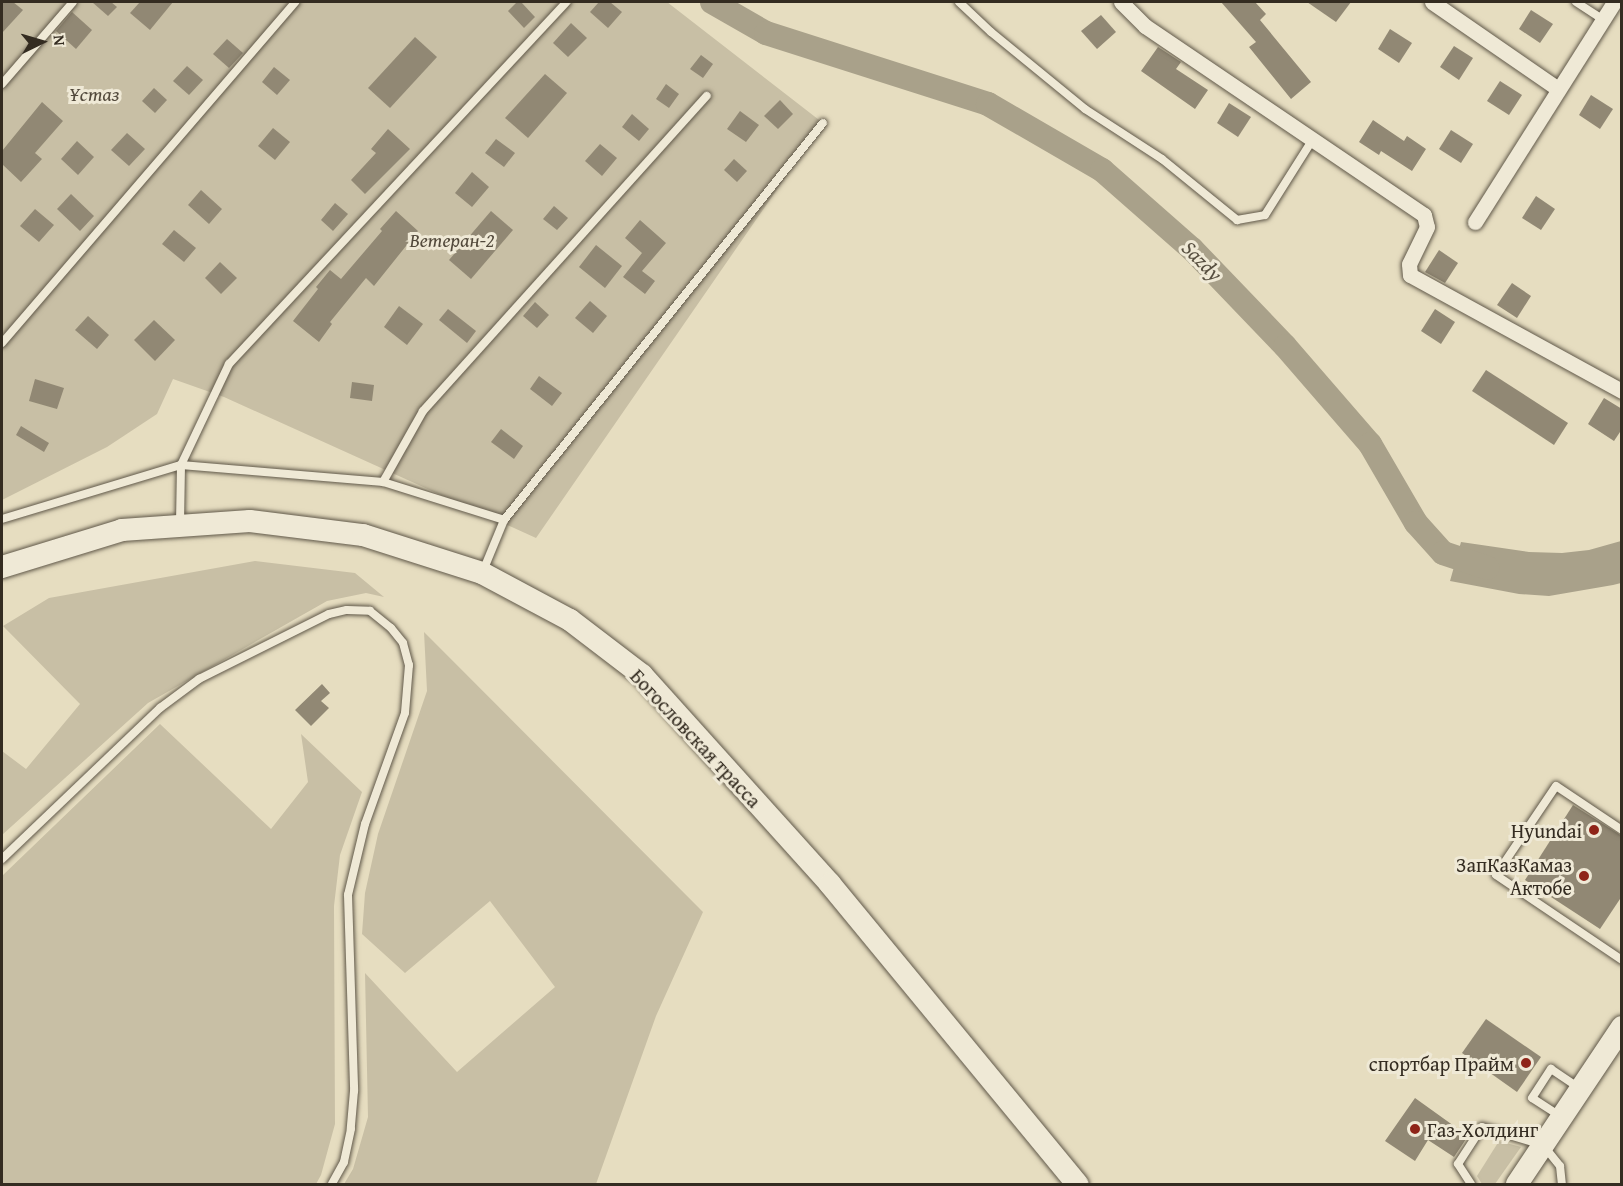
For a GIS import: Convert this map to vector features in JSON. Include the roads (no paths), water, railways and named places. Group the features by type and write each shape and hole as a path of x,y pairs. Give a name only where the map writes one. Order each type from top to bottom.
{"main road":[{"name":"Богословская трасса","path":"2,567 122,530 250,521 363,535 482,573 570,620 642,675 830,884 1077,1185"},
{"path":"1517,1185 1620,1032"}],"street":[{"path":"1121,2 1145,26 1424,215 1427,227 1409,264 1410,275 1622,391"},
{"path":"1432,2 1558,89"},
{"path":"1475,222 1614,2"}],"lane":[{"path":"2,84 73,2"},
{"path":"2,342 295,2"},
{"path":"180,526 181,465 229,364 566,2"},
{"path":"959,2 1085,109 1162,159 1237,220 1265,215 1312,139"},
{"path":"1576,2 1602,20"},
{"path":"383,482 423,411 707,96"},
{"path":"482,573 504,520 823,123"},
{"path":"2,519 181,465 383,482 504,520"},
{"path":"2,859 160,708 199,679 329,614 347,610 370,611 391,628 403,643 409,664 405,712 354,859 348,895 354,1091 351,1129 344,1162 332,1185"},
{"path":"1622,830 1556,786 1496,875 1622,960"},
{"path":"1562,1117 1532,1098 1544,1078 1551,1069 1580,1089"},
{"path":"1471,1185 1458,1164 1482,1127 1543,1145 1560,1166 1562,1185"}],"waterway":[{"name":"Sazdy","path":"712,2 766,33 988,104 1102,170 1192,249 1285,346 1370,444 1416,523 1443,553 1488,568"}],"place":[{"name":"Hyundai","path":"1594,830"},
{"name":"ЗапКазКамаз Актобе","path":"1584,876"},
{"name":"спортбар Прайм","path":"1526,1063"},
{"name":"Газ-Холдинг","path":"1415,1129"}],"park label":[{"name":"Ұстаз","path":"94,93"},
{"name":"Ветеран-2","path":"452,239"}]}
